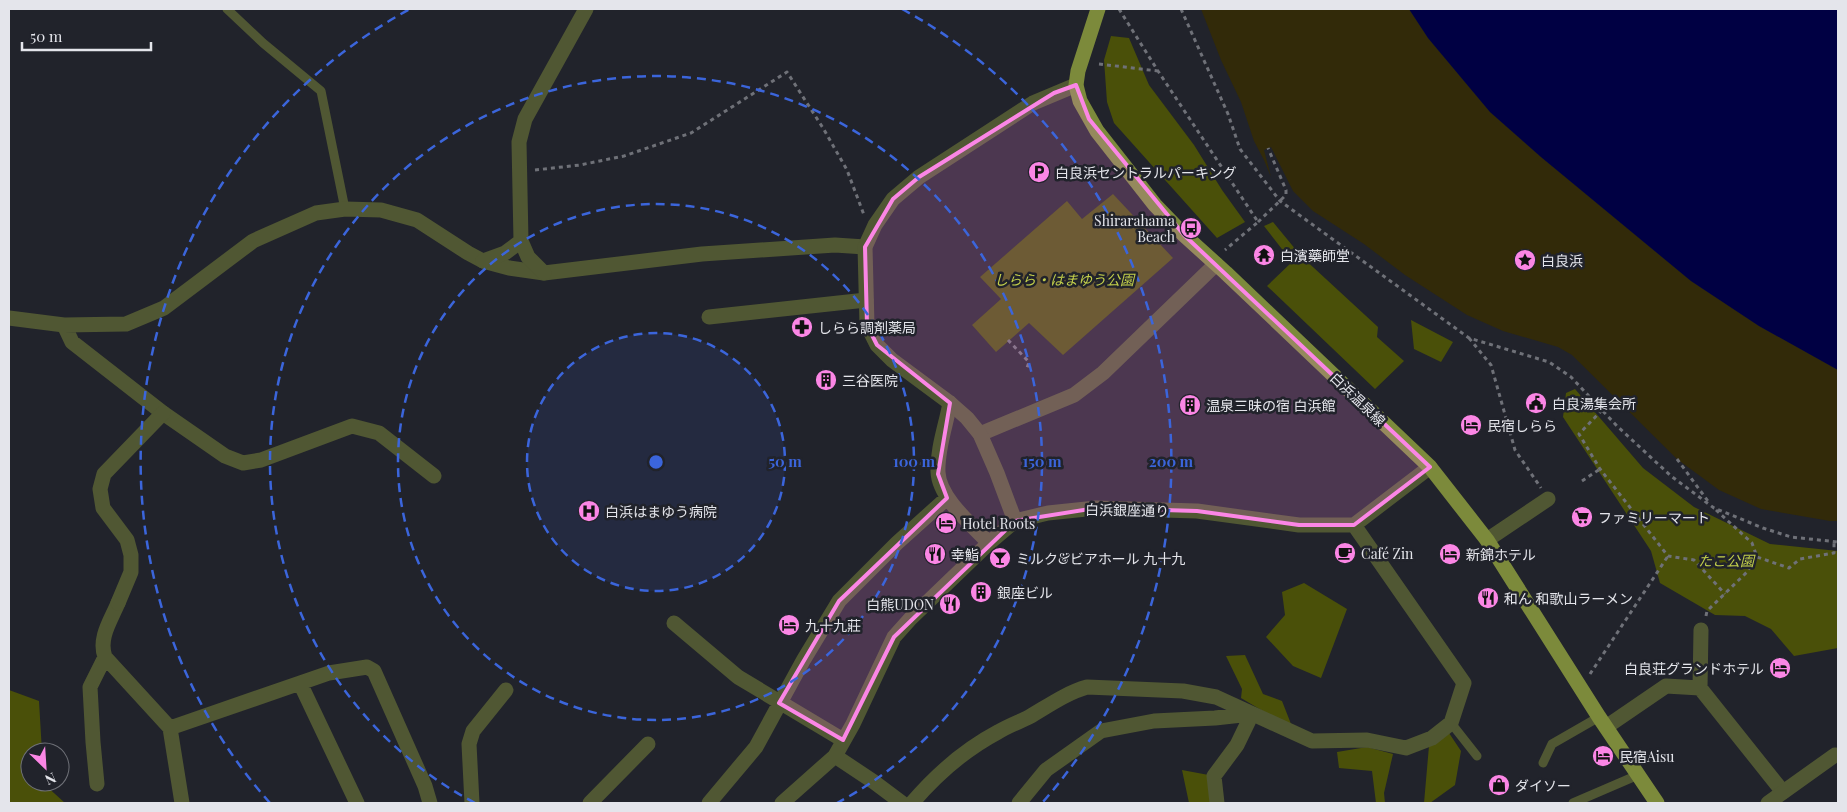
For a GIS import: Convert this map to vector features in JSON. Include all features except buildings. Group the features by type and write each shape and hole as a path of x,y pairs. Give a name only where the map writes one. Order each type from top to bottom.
{"main road":[{"path":"1076,86 1078,71 1098,9"},
{"name":"白浜温泉線","path":"1076,86 1080,101 1089,119 1154,205 1430,467 1487,540 1602,722 1657,803"}],"street":[{"path":"544,273 528,257 521,241 519,142 525,119 586,9"},
{"path":"1015,521 980,434 967,418 950,403 892,360 877,345 868,325 865,247 876,225 893,200 919,176 1033,104 1054,93 1076,86"},
{"path":"9,318 64,326 126,324 164,308 254,241 316,213 345,209 381,210 417,220 468,254 483,261 509,268 544,273 702,254 835,245 865,247"},
{"path":"483,261 505,253 521,241"},
{"path":"980,434 1074,396 1103,373 1216,264"},
{"path":"709,317 866,300"},
{"path":"64,326 72,342 163,413 225,456 243,464 261,460 352,426 379,433 434,476"},
{"path":"950,403 939,451 938,474 947,498 989,543"},
{"path":"163,413 104,474 100,489 103,508 127,540 131,554 131,572 101,647 105,656 170,728 182,803"},
{"path":"912,803 933,778 963,754 997,732 1028,717 1073,691 1087,687 1183,691 1216,697 1312,741 1367,740 1406,748 1432,738 1451,723 1464,683 1354,525 1430,467"},
{"path":"709,803 756,747 779,703 839,601 897,543 947,498"},
{"path":"1487,540 1548,499"},
{"name":"白浜銀座通り","path":"782,803 834,756 852,724 894,637 911,618 989,543 1015,521 1048,513 1096,508 1197,511 1300,525 1354,525"},
{"path":"674,623 738,677 843,740"},
{"path":"1701,630 1700,688 1783,792"},
{"path":"98,784 93,742 90,687 105,656"},
{"path":"170,728 329,673 367,667 374,671 425,786 430,803"},
{"path":"300,683 357,803"},
{"path":"1602,722 1666,686 1700,688"},
{"path":"472,803 469,744 473,731 506,690"},
{"path":"1019,803 1046,770 1101,731 1154,720 1215,718 1252,714"},
{"path":"1217,803 1214,776 1237,746 1252,714"},
{"path":"590,803 648,744"},
{"path":"834,756 902,803"},
{"path":"1768,803 1836,756"}],"lane":[{"path":"227,9 263,43 321,91 345,209"},
{"path":"1543,763 1552,744 1602,722"},
{"path":"1451,723 1477,756"},
{"path":"1573,803 1638,775"}],"path":[{"path":"1119,9 1258,222"},
{"path":"1181,9 1228,114 1240,149 1280,202 1469,338 1490,365 1514,450 1548,499"},
{"path":"1099,64 1158,71"},
{"path":"519,171 580,165 624,156 690,133 788,72 823,128 846,170 863,214 876,225"},
{"path":"1224,249 1258,222 1286,195 1286,190 1268,148"},
{"path":"1469,338 1549,362 1571,377 1602,410 1671,476 1714,508 1752,543 1757,557"},
{"path":"1008,340 1029,362 1027,368"},
{"path":"1602,410 1579,434 1600,469 1668,556 1694,560 1725,594"},
{"path":"1677,459 1714,508 1791,537 1836,541 1834,552 1800,559 1789,568 1757,557"},
{"path":"1582,481 1600,469"},
{"path":"1580,687 1668,556"},
{"path":"1701,630 1707,611 1747,572 1757,557"}],"highlighted area":[{"path":"1076,85 1089,119 1184,235 1430,467 1354,525 1299,525 1197,511 1096,508 1015,521 894,637 843,740 779,703 839,601 947,498 938,474 950,403 877,345 867,325 865,247 893,199 919,177 1054,93"}],"green space":[{"path":"1111,36 1129,38 1149,85 1194,145 1222,190 1245,222 1217,238 1114,123 1107,102 1104,60"},
{"name":"しらら・はまゆう公園","path":"1113,194 1173,258 1063,355 1029,323 996,352 972,325 1001,299 980,277 1067,201 1082,219"},
{"path":"1273,222 1301,256 1378,327 1377,337 1404,361 1375,389 1267,286 1292,262 1264,226"},
{"path":"1411,320 1453,342 1441,362 1414,349"},
{"name":"たこ公園","path":"1575,389 1643,468 1694,507 1770,544 1838,551 1838,648 1794,656 1771,629 1745,616 1715,615 1660,583 1651,551 1563,417 1566,393"},
{"path":"1304,583 1347,609 1321,678 1293,666 1266,637 1285,615 1282,592"},
{"path":"1245,655 1263,694 1282,701 1293,729 1241,698 1242,689 1226,656"},
{"path":"9,690 39,701 41,742 20,742 20,792 53,792 65,803 9,803"},
{"path":"1449,733 1461,751 1455,785 1430,803 1424,803 1429,746"},
{"path":"1367,747 1393,754 1384,793 1385,803 1376,803 1372,771 1339,768 1337,752"},
{"path":"1182,770 1214,776 1217,803 1189,803"}],"sand":[{"name":"白良浜","path":"1201,9 1409,9 1428,38 1490,112 1541,157 1691,281 1759,326 1838,370 1838,521 1761,509 1719,490 1677,459 1572,355 1558,347 1503,331 1467,315 1405,275 1364,244 1313,211 1293,191 1271,147 1264,150 1271,177 1254,141 1241,102 1221,60"}],"shaded area":[{"path":"1409,9 1838,9 1838,370 1759,326 1691,281 1541,157 1490,112 1428,38"}],"place":[{"name":"白良浜セントラルパーキング","path":"1039,172"},
{"name":"Shirarahama Beach","path":"1191,228"},
{"name":"白濱藥師堂","path":"1264,255"},
{"name":"白良浜","path":"1525,260"},
{"name":"しらら調剤薬局","path":"802,327"},
{"name":"三谷医院","path":"826,380"},
{"name":"白良湯集会所","path":"1536,403"},
{"name":"温泉三昧の宿 白浜館","path":"1190,405"},
{"name":"民宿しらら","path":"1471,425"},
{"name":"白浜はまゆう病院","path":"589,511"},
{"name":"ファミリーマート","path":"1582,517"},
{"name":"Hotel Roots","path":"946,523"},
{"name":"Café Zin","path":"1345,553"},
{"name":"幸鮨","path":"935,554"},
{"name":"新錦ホテル","path":"1450,554"},
{"name":"ミルク&ビアホール 九十九","path":"1000,558"},
{"name":"銀座ビル","path":"981,592"},
{"name":"和ん 和歌山ラーメン","path":"1488,598"},
{"name":"白熊UDON","path":"950,604"},
{"name":"九十九莊","path":"789,625"},
{"name":"白良荘グランドホテル","path":"1780,668"},
{"name":"民宿Aisu","path":"1603,756"},
{"name":"ダイソー","path":"1499,785"}]}
